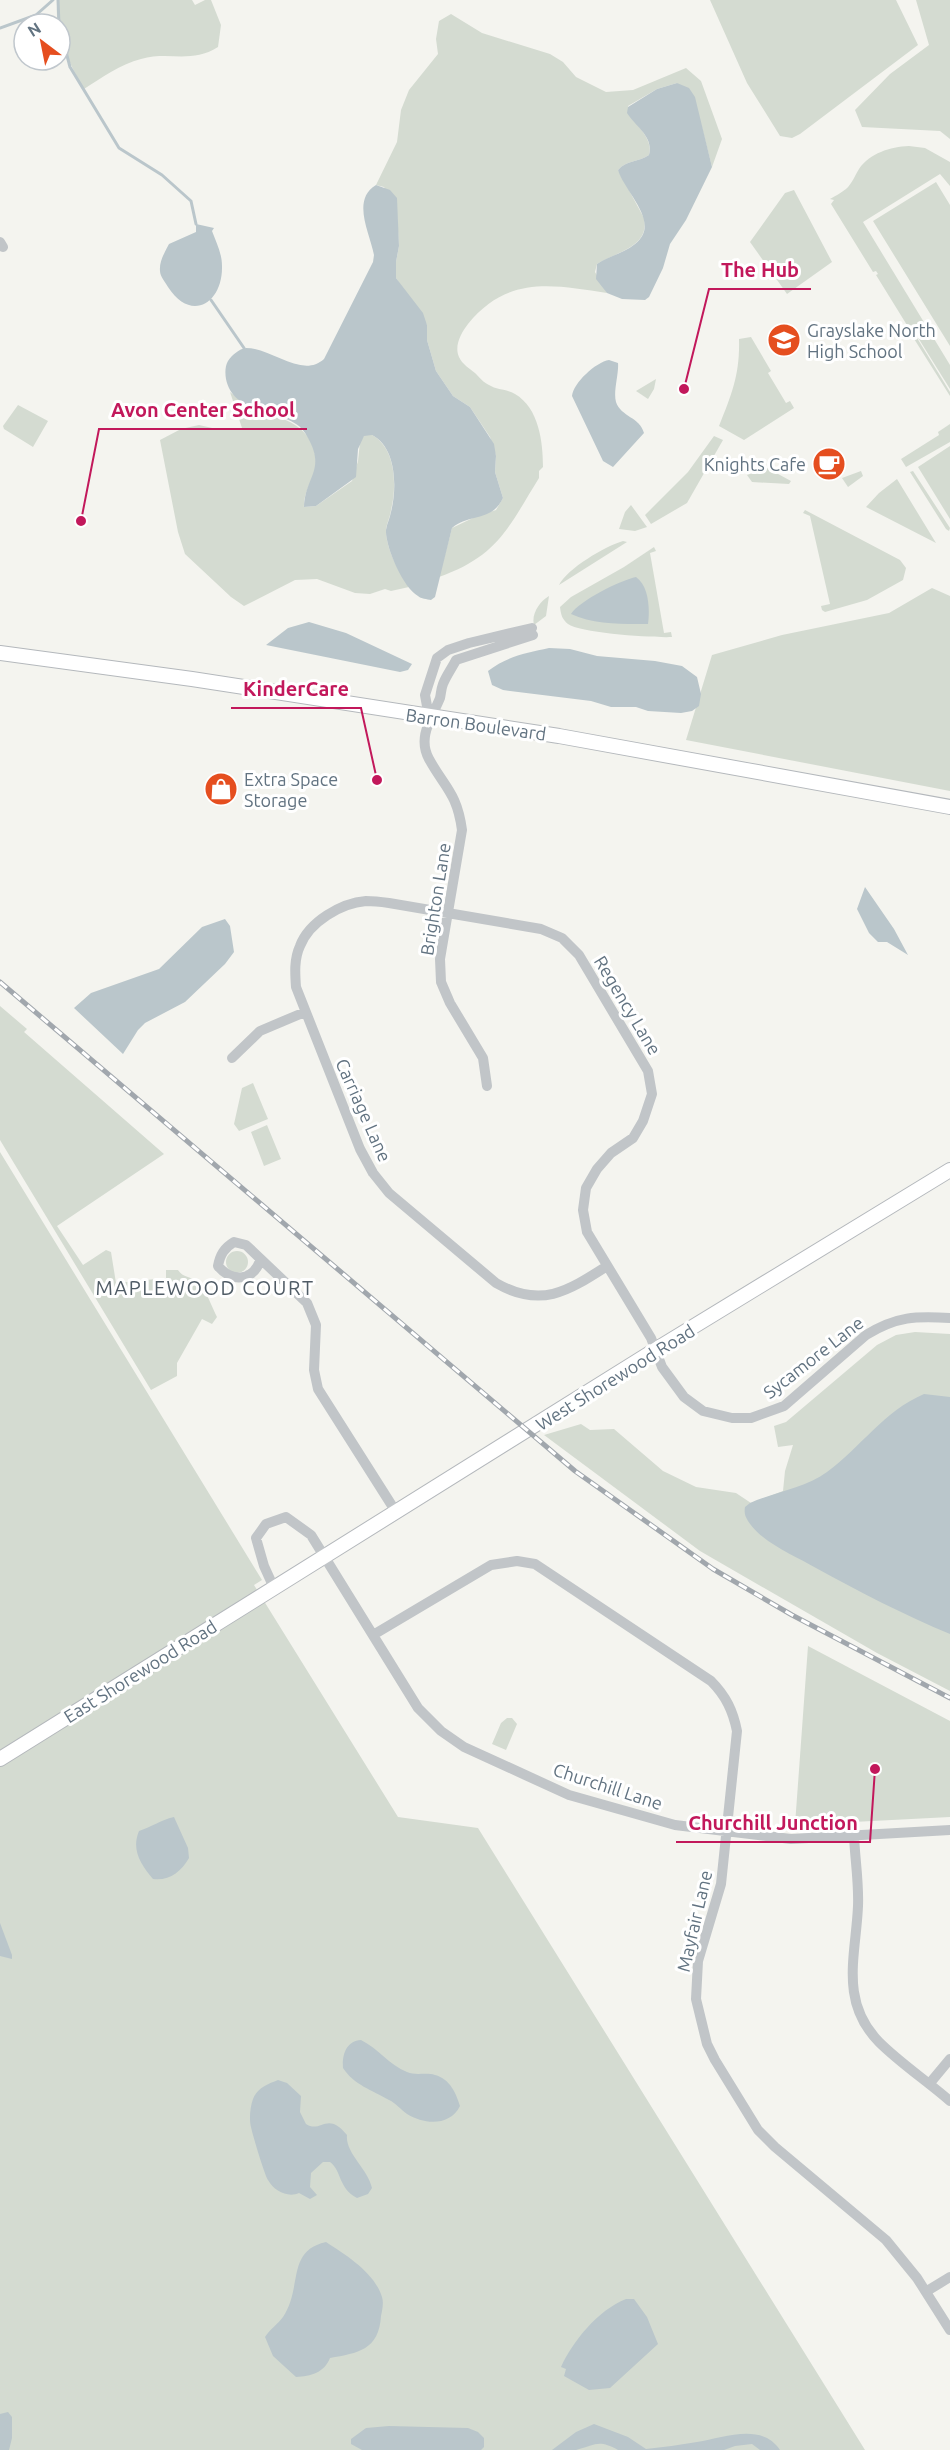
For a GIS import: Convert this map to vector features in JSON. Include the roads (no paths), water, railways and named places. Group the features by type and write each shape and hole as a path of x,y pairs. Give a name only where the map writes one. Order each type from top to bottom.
{"main road":[{"name":"Barron Boulevard","path":"0,653 192,679 590,741 950,807"},
{"name":"West Shorewood Road","path":"277,1586 655,1350 950,1170"},
{"name":"East Shorewood Road","path":"0,1759 277,1586"}],"street":[{"path":"533,632 456,660 442,685 440,698 429,717 424,695 437,658 448,650 469,643 533,632"},
{"name":"Brighton Lane","path":"429,717 424,743 428,757 452,793 459,810 462,830 440,959 441,982 450,1003 483,1058 487,1086"},
{"name":"Carriage Lane","path":"449,913 366,901 350,904 328,914 311,929 300,945 295,965 296,987 360,1149 373,1173 389,1193 496,1283 513,1293 535,1297 554,1294 575,1287 607,1266"},
{"name":"Regency Lane","path":"449,913 541,929 562,938 579,955 648,1071 652,1094 643,1121 633,1138 611,1153 597,1169 586,1188 584,1210 587,1232 651,1338 655,1350"},
{"path":"232,1058 260,1031 305,1012"},
{"path":"260,1261 307,1303 316,1325 314,1370 318,1389 396,1512"},
{"name":"Sycamore Lane","path":"655,1350 662,1367 675,1387 692,1404 714,1414 732,1418 751,1418 784,1406 866,1335 881,1326 894,1320 916,1316 950,1318"},
{"name":"Churchill Lane","path":"277,1586 264,1566 256,1538 266,1524 286,1517 311,1535 418,1708 435,1727 464,1747 569,1795 675,1825 791,1839 950,1830"},
{"name":"Mayfair Lane","path":"373,1635 491,1565 517,1561 535,1564 548,1570 711,1682 726,1699 734,1715 737,1731 727,1831 721,1884 698,1961 696,1999 707,2044 758,2130 775,2147 886,2240 927,2291 950,2330"},
{"path":"854,1836 858,1904 851,1972 857,2005 866,2025 879,2041 950,2101"},
{"path":"930,2083 950,2059"},
{"path":"927,2291 950,2277"}],"waterway":[{"path":"0,28 36,15 53,0"},
{"path":"58,0 58,12"},
{"path":"72,70 119,148 162,175 191,201 196,224"},
{"path":"211,300 244,348"}],"railway":[{"path":"0,982 575,1471 713,1569 792,1615 950,1698"}],"place":[{"name":"Grayslake North High School","path":"784,340"},
{"name":"The Hub","path":"684,389"},
{"name":"Knights Cafe","path":"829,464"},
{"name":"Avon Center School","path":"81,521"},
{"name":"KinderCare","path":"377,780"},
{"name":"Extra Space Storage","path":"221,789"},
{"name":"Churchill Junction","path":"875,1769"}],"district":[{"name":"MAPLEWOOD COURT","path":"205,1287"}]}
